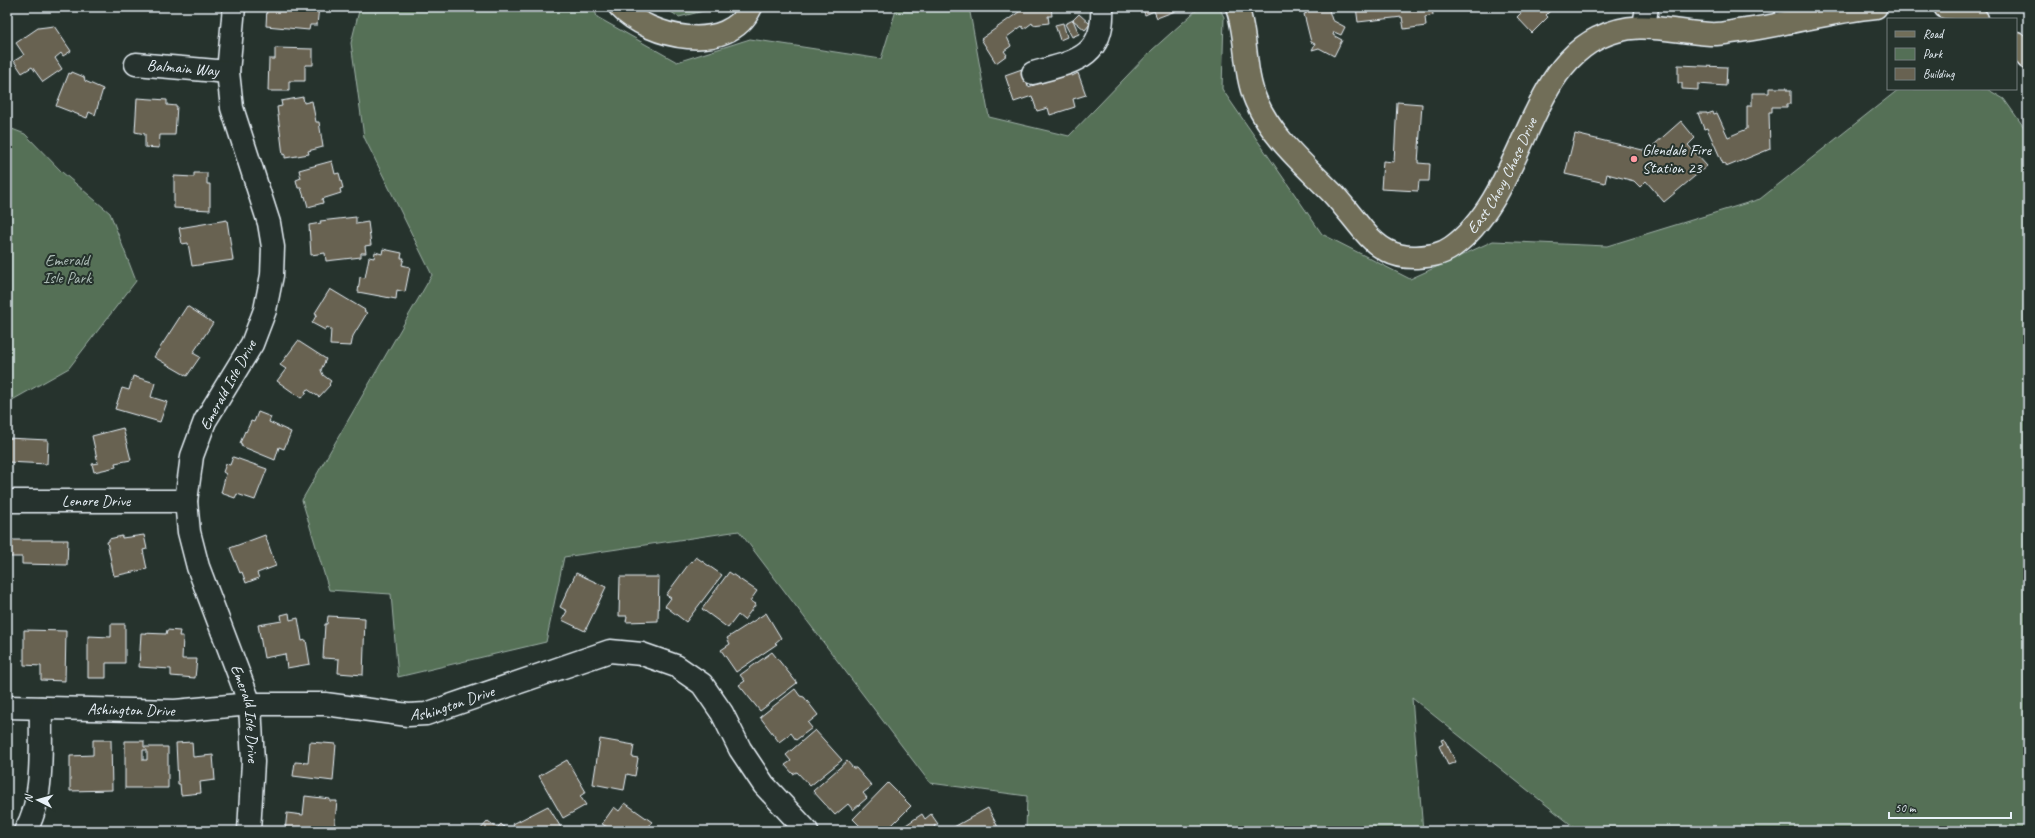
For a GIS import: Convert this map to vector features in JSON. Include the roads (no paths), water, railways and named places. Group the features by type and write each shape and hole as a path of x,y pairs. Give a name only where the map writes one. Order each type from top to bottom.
{"main road":[{"path":"620,7 632,18 662,32 695,39 710,37 728,31 741,21 751,7"},
{"name":"East Chevy Chase Drive","path":"1237,7 1249,78 1255,100 1269,125 1336,198 1375,244 1390,252 1409,257 1433,256 1451,248 1469,232 1497,195 1548,87 1567,61 1596,39 1645,17 1712,34 1788,15 1876,7"},
{"path":"1945,7 1956,8 1975,18"},
{"path":"2017,45 2028,58"}],"street":[{"name":"Emerald Isle Drive","path":"234,7 228,72 232,108 269,224 273,247 272,275 266,310 252,344 205,421 192,456 186,501 189,532 198,567 250,704 253,762 248,831"},
{"path":"1033,73 1075,61 1092,49 1101,32 1102,7"},
{"name":"Balmain Way","path":"136,64 228,72"},
{"name":"Lenore Drive","path":"7,501 186,501"},
{"name":"Ashington Drive","path":"7,707 175,711 250,704 325,704 408,715 426,714 610,651 642,654 676,666 702,684 722,713 740,749 764,785 807,831"},
{"path":"25,831 29,824 38,792 42,708"}],"place":[{"name":"Glendale Fire Station 23","path":"1634,159"}],"park label":[{"name":"Emerald Isle Park","path":"67,269"}]}
